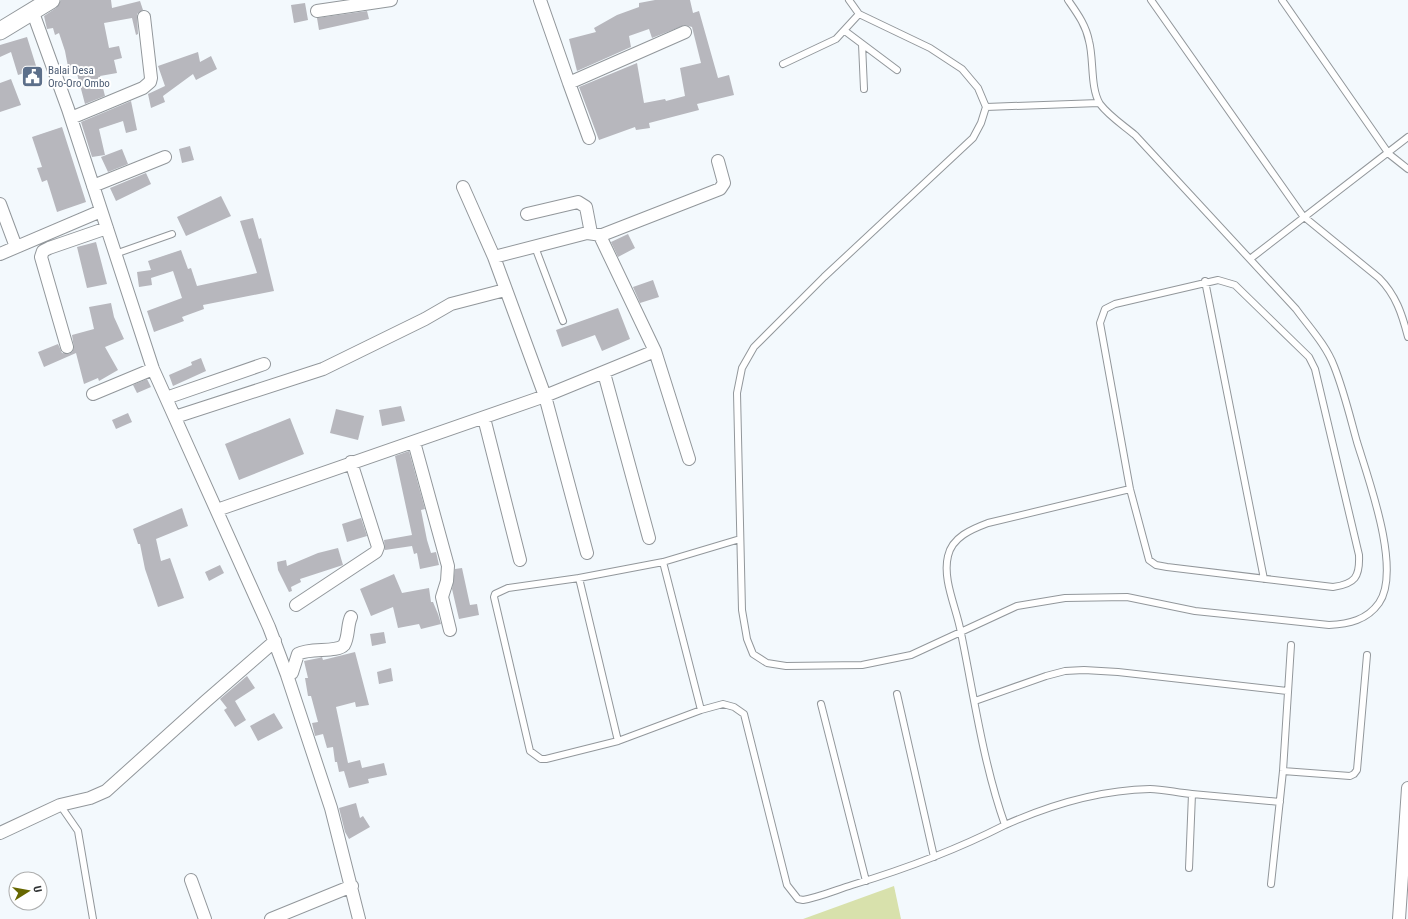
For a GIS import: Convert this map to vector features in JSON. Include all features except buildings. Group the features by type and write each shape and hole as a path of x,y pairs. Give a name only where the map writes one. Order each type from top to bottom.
{"main road":[{"path":"4,25 50,0"}],"street":[{"path":"316,11 391,0"},
{"path":"540,0 589,138"},
{"path":"32,10 71,118 153,369 275,641 331,808 352,886 356,918"},
{"path":"71,118 143,88 150,82 151,78 144,17"},
{"path":"569,83 685,32"},
{"path":"93,186 166,157"},
{"path":"494,257 596,234 720,189 724,183 718,161"},
{"path":"463,187 494,257 545,396 587,553"},
{"path":"527,214 578,202 586,207 596,234 601,238 655,351 689,459"},
{"path":"0,204 16,247"},
{"path":"0,254 101,211"},
{"path":"67,347 41,257 43,251 107,228"},
{"path":"175,417 323,368 425,319 451,304 505,290"},
{"path":"217,510 351,462 414,442 545,396 655,351"},
{"path":"166,398 264,364"},
{"path":"93,394 153,369"},
{"path":"604,373 649,538"},
{"path":"484,418 520,560"},
{"path":"414,442 448,566 447,581 442,597 450,630"},
{"path":"296,605 376,552 378,547 351,462"},
{"path":"287,675 292,673 298,654 305,650 339,649 344,644 351,617"},
{"path":"0,833 60,805 90,798 106,791 275,641"},
{"path":"1399,919 1408,788"},
{"path":"191,880 205,919"},
{"path":"271,919 352,886"}],"lane":[{"path":"849,0 859,14 930,48 962,69 978,88 986,107 981,123 973,138 824,277 770,330 754,347 742,368 737,393 742,610 747,639 753,654 767,663 786,666 862,665 910,655 1017,606 1065,598 1127,597 1195,612 1329,625 1348,624 1366,617 1379,602 1386,585 1385,546 1378,512 1334,365 1319,339 1296,309 1135,134 1107,112 1099,103 1096,93 1090,42 1085,26 1068,0"},
{"path":"1151,0 1304,216 1379,278 1390,289 1401,311 1408,337"},
{"path":"1282,0 1389,154 1408,169"},
{"path":"782,64 836,38 846,31 859,14"},
{"path":"846,31 897,70"},
{"path":"862,44 864,89"},
{"path":"986,107 1099,103"},
{"path":"1250,259 1304,216 1389,154 1408,137"},
{"path":"115,254 172,234"},
{"path":"535,247 563,321"},
{"path":"1218,280 1235,285 1309,357 1316,369 1359,555 1359,570 1354,580 1343,586 1333,587 1167,568 1156,565 1148,560 1130,489 1100,323 1105,310 1115,304 1205,282 1218,280"},
{"path":"1205,282 1264,579"},
{"path":"1005,825 995,791 961,631 947,575 948,555 955,541 970,530 988,523 1130,489"},
{"path":"740,539 663,562 579,578 508,588 499,591 494,597 530,750 540,759 546,759 618,741 702,710 723,704 734,707 744,714 787,885 798,899 808,899 866,881 934,857 975,840 1023,817 1091,796 1150,789 1280,802"},
{"path":"663,562 702,710"},
{"path":"579,578 618,741"},
{"path":"1271,884 1283,771 1291,646"},
{"path":"1283,771 1350,776 1357,770 1367,655"},
{"path":"975,701 1046,676 1065,671 1084,670 1118,672 1287,690"},
{"path":"897,694 934,857"},
{"path":"821,704 866,881"},
{"path":"1189,868 1192,794"},
{"path":"60,805 78,830 93,919"}],"green space":[{"path":"894,886 901,919 803,919"}],"place":[{"name":"Balai Desa Oro-Oro Ombo","path":"32,76"}]}
